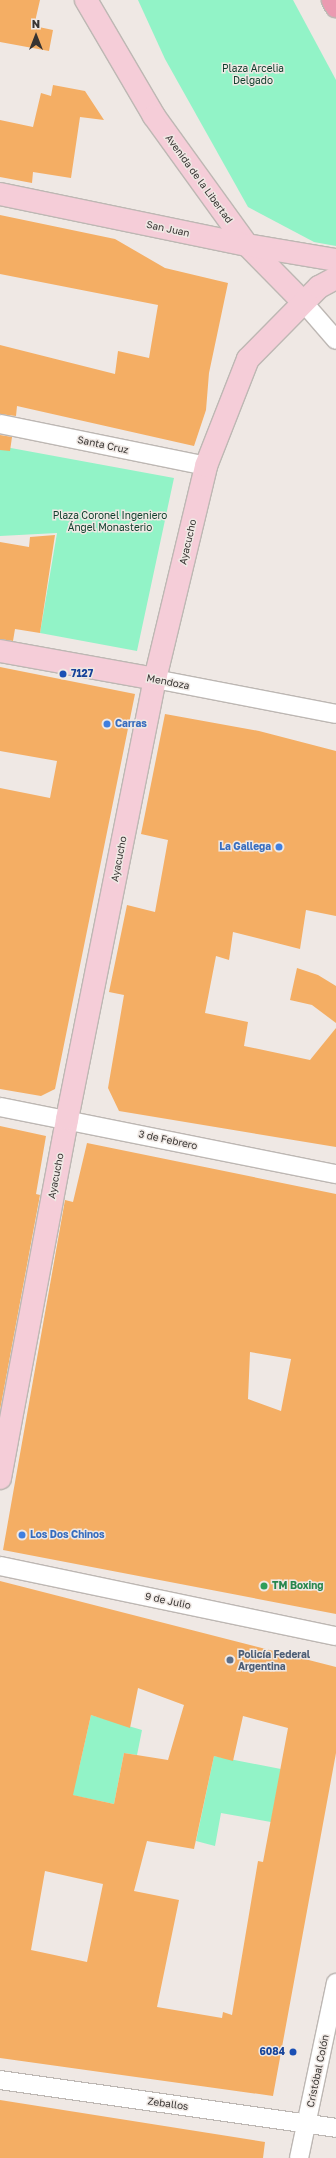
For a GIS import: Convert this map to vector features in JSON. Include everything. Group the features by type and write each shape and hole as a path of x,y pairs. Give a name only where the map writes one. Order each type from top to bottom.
{"main road":[{"name":"Avenida de la Libertad","path":"86,0 154,116 247,245 303,302"},
{"path":"333,0 336,6"},
{"name":"San Juan","path":"0,194 247,245 334,273"},
{"name":"Ayacucho","path":"0,1478 67,1119 155,679 206,466 248,359 303,302 334,273"},
{"name":"Mendoza","path":"0,651 155,679"}],"street":[{"name":"Avenida de la Libertad","path":"303,302 336,340"},
{"name":"Santa Cruz","path":"0,424 206,466"},
{"name":"Mendoza","path":"155,679 336,714"},
{"name":"3 de Febrero","path":"0,1107 67,1119 336,1174"},
{"name":"9 de Julio","path":"0,1566 336,1636"},
{"name":"Cristóbal Colón","path":"300,2158 336,1983"},
{"name":"Zeballos","path":"0,2080 336,2128"}],"green space":[{"name":"Plaza Arcelia Delgado","path":"138,0 293,0 336,80 336,246 314,242 248,207 165,59"},
{"name":"Plaza Coronel Ingeniero Ángel Monasterio","path":"0,446 174,478 137,651 40,633 57,533 0,536"},
{"path":"91,1715 142,1730 137,1755 124,1753 114,1804 53,1791 79,1768"},
{"path":"214,1756 281,1769 271,1822 221,1813 215,1846 196,1841"}],"building":[{"path":"0,0 40,0 34,26 53,30 49,51 0,42"},
{"path":"53,85 85,91 104,120 80,117 71,178 33,172 32,183 0,177 0,120 33,127 41,93 51,96"},
{"path":"0,215 115,239 165,268 228,283 209,373 206,410 194,446 17,406 16,416 0,414 0,345 115,374 118,351 149,358 158,305 0,274"},
{"path":"0,435 12,437 10,451 0,450"},
{"path":"55,535 40,633 15,629 13,641 0,639 0,542 29,547 30,537"},
{"path":"0,667 135,694 55,1089 41,1096 0,1089 0,788 50,798 57,761 0,751"},
{"path":"165,714 259,731 336,751 336,916 306,910 300,949 233,932 229,960 216,956 205,1013 248,1022 244,1046 310,1060 336,1028 336,1147 119,1111 108,1088 124,995 109,992 127,905 155,912 168,840 141,834"},
{"path":"297,968 318,975 336,986 336,1023 312,1005 290,1000"},
{"path":"0,1126 46,1136 36,1194 40,1195 0,1410"},
{"path":"87,1143 336,1194 336,1614 3,1550 65,1200 73,1202","holes":["250,1352 291,1359 281,1411 248,1399"]},
{"path":"0,1581 336,1667 336,1753 273,2096 0,2058","holes":["138,1688 184,1705 168,1760 124,1753 114,1804 73,1795 91,1715 130,1728","243,1716 288,1728 263,1862 258,1861 232,2015 223,2012 222,2018 157,2007 179,1900 134,1891 147,1841 194,1849 214,1756 233,1761","45,1871 103,1884 87,1962 31,1950"]},
{"path":"0,2100 265,2142 263,2158 0,2158"}],"place":[{"name":"7127","path":"63,674"},
{"name":"Carras","path":"107,724"},
{"name":"La Gallega","path":"279,847"},
{"name":"Los Dos Chinos","path":"22,1535"},
{"name":"TM Boxing","path":"264,1586"},
{"name":"Policía Federal Argentina","path":"230,1660"},
{"name":"6084","path":"293,2052"}]}
